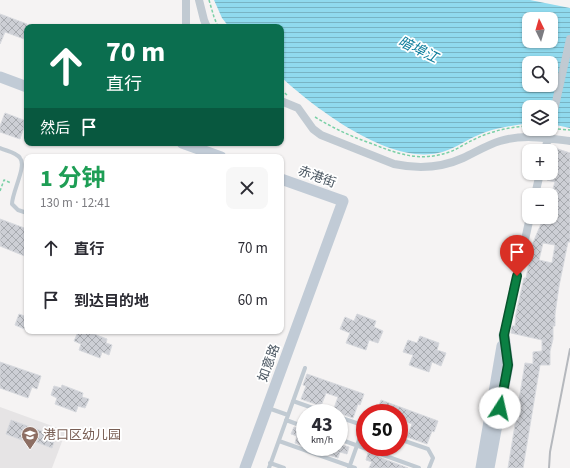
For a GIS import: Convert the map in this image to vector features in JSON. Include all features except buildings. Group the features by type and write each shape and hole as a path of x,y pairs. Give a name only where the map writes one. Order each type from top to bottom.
{"street":[{"path":"186,0 186,24"},
{"path":"199,0 206,24"},
{"path":"557,100 570,39"},
{"path":"1,80 24,86"},
{"path":"284,102 298,108 313,129 321,136 394,164 407,167 420,168 447,164 487,146 509,139 535,136"},
{"path":"558,135 570,141"},
{"path":"190,146 213,154"},
{"name":"赤港街","path":"284,180 343,201"},
{"name":"如意路","path":"245,468 343,201"},
{"path":"481,468 504,335 528,224"},
{"path":"490,468 508,365 504,335"}],"lane":[{"path":"0,148 21,158 23,164 12,196 12,204 18,210 24,212"},
{"path":"269,468 305,368"},
{"path":"293,401 302,404"},
{"path":"268,407 288,415"},
{"path":"286,420 296,424"},
{"path":"278,441 355,468"},
{"path":"408,441 428,449 433,458 429,468"},
{"path":"349,467 356,449"},
{"path":"385,456 419,468"},
{"path":"270,463 284,468"}],"path":[{"path":"209,0 217,24"},
{"path":"284,92 291,98"},
{"path":"312,116 340,132 397,154 420,157 438,155 452,151 477,138 496,131 522,127"},
{"path":"558,131 570,130"},
{"path":"0,191 4,180 17,185"}],"shaded area":[{"name":"港口区幼儿园","path":"0,407 66,431 52,468 0,468"}],"water":[{"name":"暗埠江","path":"214,0 530,0 570,8 570,128 558,125 558,100 522,100 522,124 489,131 443,152 418,154 397,150 354,131 333,118 313,104 284,80 284,24 227,24 222,18"}],"railway":[{"path":"549,468 550,452 570,349"}],"place":[{"name":"港口区幼儿园","path":"30,450"}],"route":[{"path":"500,408 508,365 504,335 517,276"}]}
